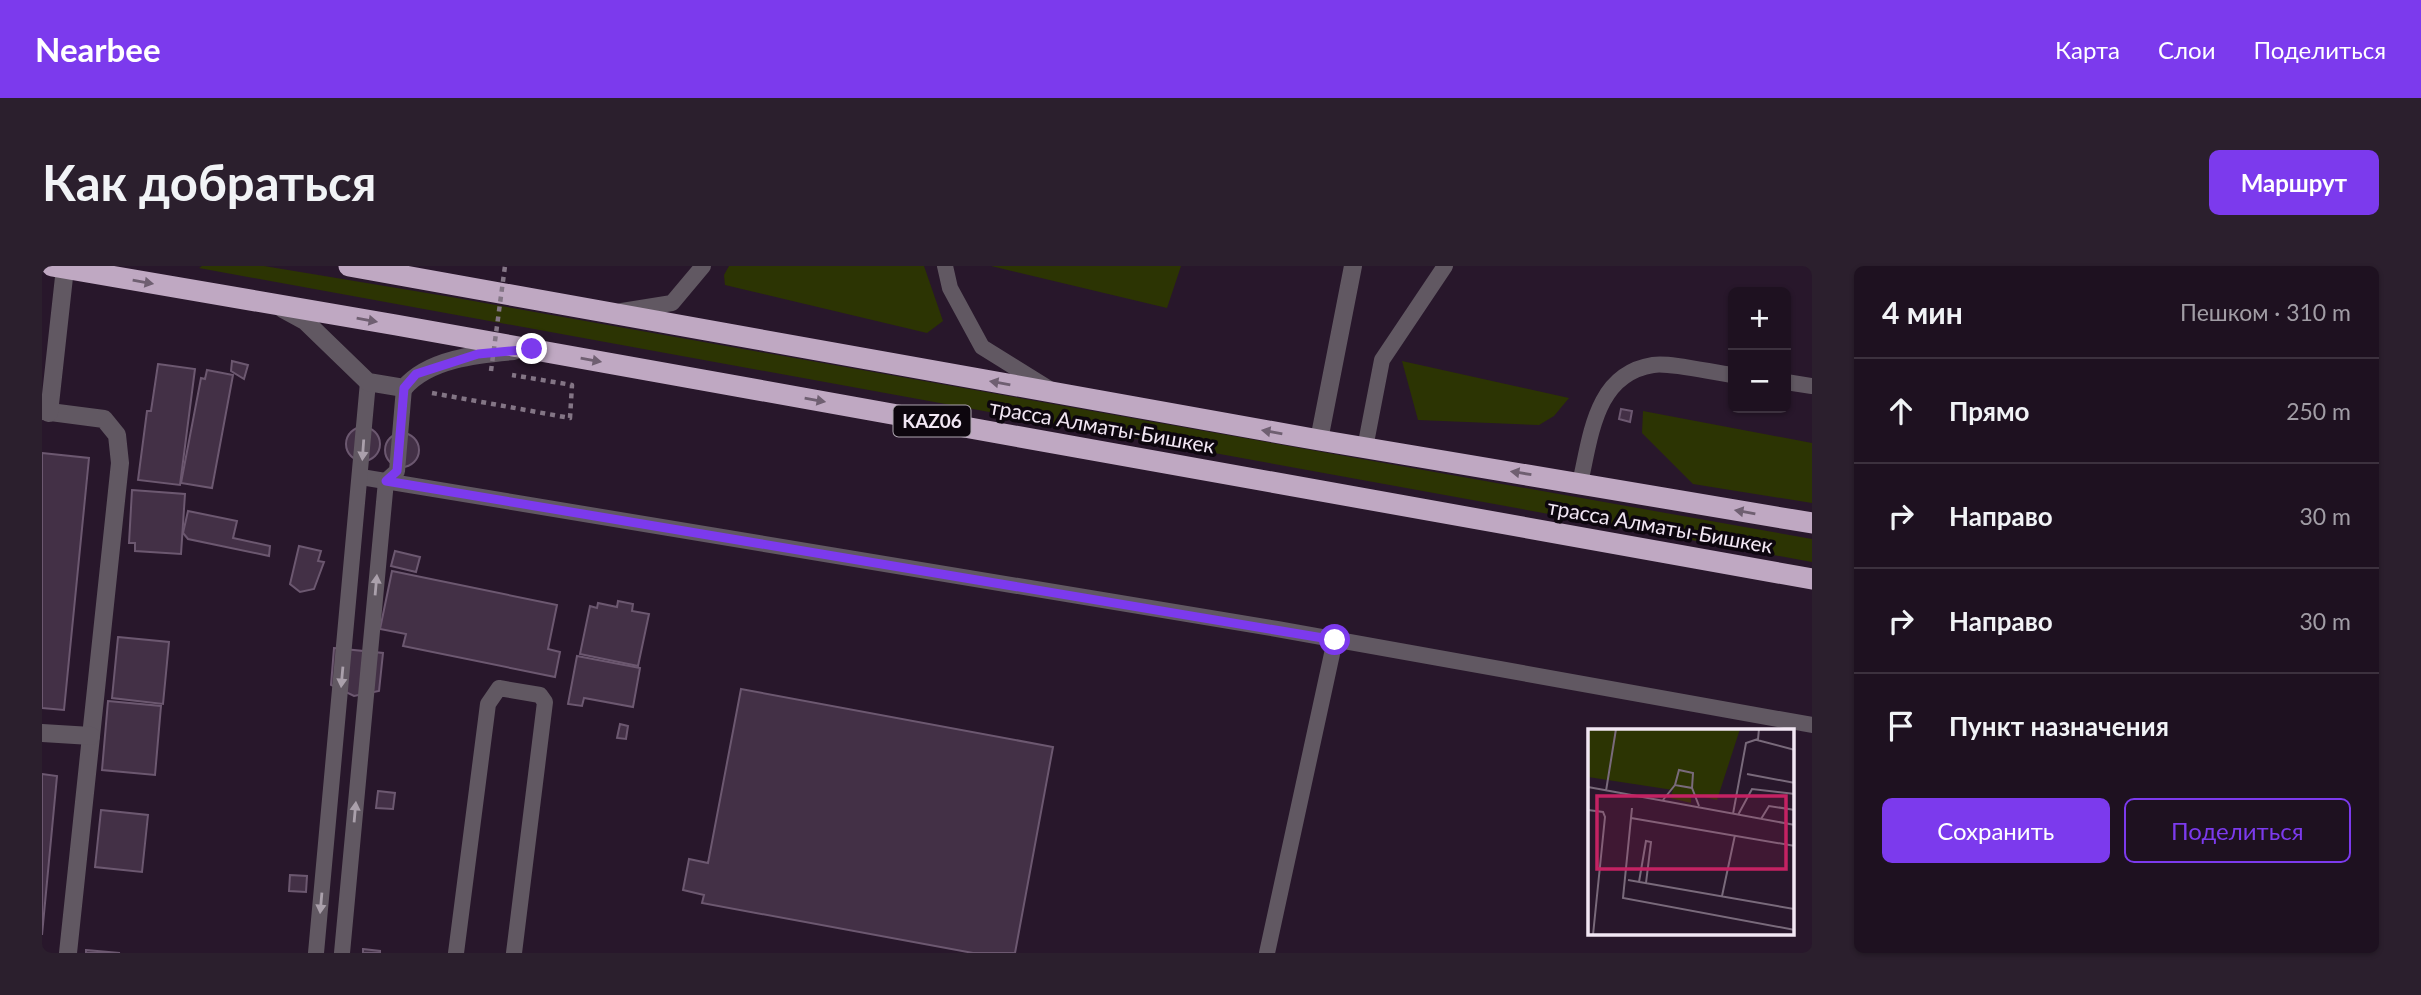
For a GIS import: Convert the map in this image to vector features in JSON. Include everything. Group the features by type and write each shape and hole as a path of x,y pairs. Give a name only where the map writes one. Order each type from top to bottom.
{"highway":[{"name":"трасса Алматы-Бишкек","path":"349,266 1364,448 1812,523"},
{"name":"трасса Алматы-Бишкек","path":"58,267 532,349 1812,579"}],"street":[{"path":"1319,440 1353,266"},
{"path":"58,267 46,412 104,419 117,435 120,463 68,953"},
{"path":"273,304 305,321 368,382 404,388 416,374 478,354 532,349"},
{"path":"42,733 91,736"}],"lane":[{"path":"611,312 672,303 703,266"},
{"path":"945,266 950,288 982,347 1056,393"},
{"path":"1364,448 1382,360 1445,266"},
{"path":"1580,483 1598,410 1615,379 1654,365 1728,374"},
{"path":"316,953 362,477 368,382"},
{"path":"1791,383 1812,386"},
{"path":"342,953 386,481 397,471 404,388"},
{"path":"362,477 1335,640 1812,725"},
{"path":"1267,953 1335,640"},
{"path":"456,953 488,704 499,688 540,695 545,702 514,953"}],"path":[{"path":"404,388 570,418 572,385 491,371 505,266"}],"green space":[{"path":"264,266 451,297 1812,539 1812,562 199,268"},
{"path":"729,266 924,266 943,321 927,333 725,285 724,275"},
{"path":"991,266 1181,266 1167,308"},
{"path":"1402,361 1569,398 1554,416 1539,425 1418,420"},
{"path":"1643,411 1812,443 1812,503 1693,484 1642,433"}],"building":[{"path":"232,361 248,365 244,379 231,371"},
{"path":"158,364 195,369 180,485 138,480 147,411 151,411"},
{"path":"207,370 233,375 212,488 181,483 201,378 205,379"},
{"path":"1621,409 1632,411 1630,422 1619,419"},
{"path":"363,427 375,432 380,444 375,456 363,461 351,456 346,444 351,432"},
{"path":"402,433 414,438 419,450 414,462 402,467 390,462 385,450 390,438"},
{"path":"42,453 89,458 64,710 42,708"},
{"path":"132,490 185,494 181,554 135,551 135,543 129,543"},
{"path":"188,511 237,521 233,538 270,546 269,556 188,539 183,533"},
{"path":"299,546 321,551 318,561 324,562 314,589 300,592 290,584"},
{"path":"395,551 420,557 416,572 391,566"},
{"path":"392,571 557,605 548,649 560,652 555,677 403,646 406,634 380,629"},
{"path":"618,601 633,604 632,611 649,614 638,666 580,654 590,606 597,608 598,603 617,607"},
{"path":"118,637 169,642 163,704 112,698"},
{"path":"334,648 383,653 379,691 354,696 331,685"},
{"path":"577,656 640,668 633,707 584,698 582,706 568,704"},
{"path":"741,689 1053,747 1015,953 973,953 702,903 704,895 683,890 689,859 708,863"},
{"path":"108,701 161,706 155,775 102,770"},
{"path":"620,724 628,726 626,739 617,738"},
{"path":"42,774 57,776 42,935"},
{"path":"378,791 395,793 393,809 376,808"},
{"path":"101,810 148,815 142,872 95,867"},
{"path":"290,875 307,876 306,892 289,891"},
{"path":"363,949 380,951 380,953 363,953"},
{"path":"86,950 120,953 86,953"}],"route":[{"path":"532,349 478,354 416,374 404,388 403,429 397,471 386,481 1335,640"}]}
